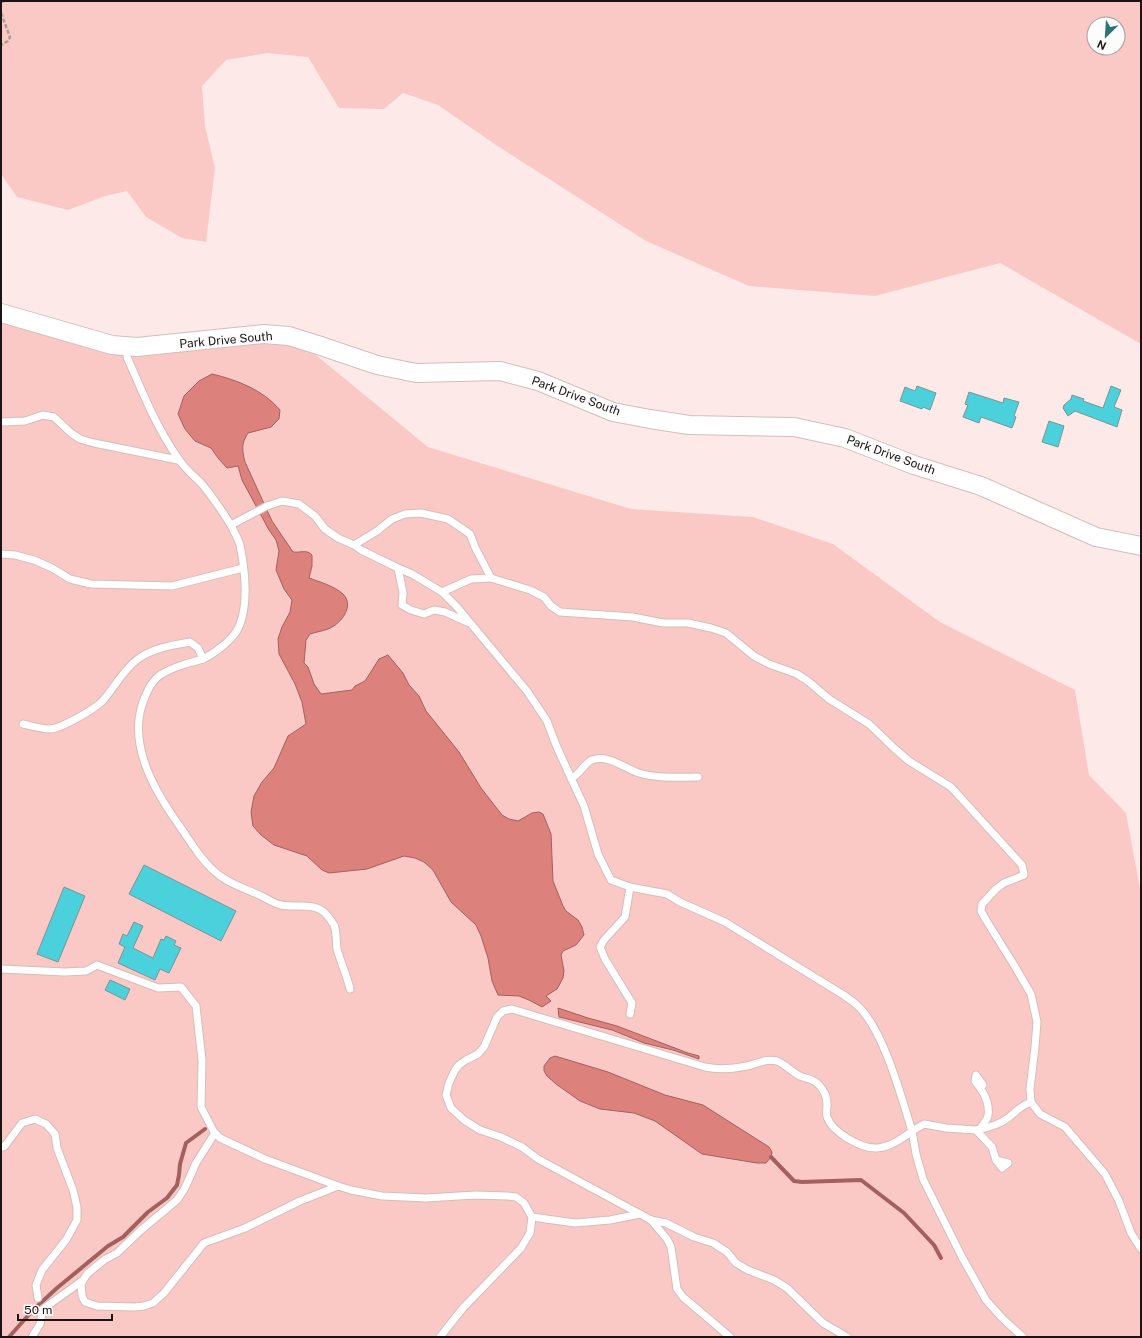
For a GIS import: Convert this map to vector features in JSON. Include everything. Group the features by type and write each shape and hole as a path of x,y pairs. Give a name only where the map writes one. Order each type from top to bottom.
{"street":[{"name":"Park Drive South","path":"1,314 112,345 137,347 264,334 288,336 318,344 377,365 416,373 500,371 538,381 613,412 650,419 689,425 794,427 846,438 914,465 981,486 1096,537 1141,546"}],"lane":[{"path":"127,357 143,394 178,460 217,503 232,525 240,544 245,603 240,626 225,645 203,659 184,664 164,673 159,676 150,687 142,703 138,729 144,763 154,785 174,819 200,854 219,876 272,902 282,905 312,907 326,914 334,926 338,951 350,990"},
{"path":"1,422 25,421 43,415 54,417 71,433 80,439 178,460"},
{"path":"232,525 267,506 282,501 299,504 315,516 325,529 338,538 412,574 442,592 527,691 547,722 584,806 598,854 611,880 630,887 667,894 680,902 726,922 842,994 859,1008 875,1028 890,1064 912,1131 916,1154 923,1179 962,1257 986,1300 1022,1337"},
{"path":"354,545 392,519 405,514 421,514 448,519 470,534 491,578"},
{"path":"1,554 15,555 34,560 52,568 70,579 98,584 172,586 243,568"},
{"path":"398,568 403,593 402,605 411,610 424,614 434,610 445,612 471,624"},
{"path":"442,592 471,579 491,578 530,590 544,597 551,606 560,612 633,617 663,623 688,623 726,633 754,656 769,664 797,674 809,682 829,699 869,724 909,761 951,787 1022,865 1024,875 1004,883 996,889 982,904 981,911 1031,994 1036,1022 1030,1089 1031,1102 1040,1114 1065,1127 1105,1174 1119,1201 1131,1233 1141,1249"},
{"path":"23,724 45,728 55,728 86,713 101,703 132,664 145,654 153,651 190,642 198,648 203,659"},
{"path":"571,778 575,776 583,766 592,760 606,759 621,764 636,772 656,776 698,777"},
{"path":"630,887 625,917 604,940 600,947 605,959 632,1003 630,1014"},
{"path":"1,969 65,972 86,971 97,965 158,988 182,988 196,1006 202,1060 201,1107 215,1133 226,1141 265,1159 338,1186 368,1194 419,1198 480,1194 516,1197 524,1203 532,1217 530,1232 521,1248 463,1308 440,1337"},
{"path":"847,1337 823,1323 787,1288 774,1280 748,1270 736,1262 727,1252 713,1243 694,1237 666,1224 651,1220 538,1160 522,1148 501,1137 480,1130 464,1120 451,1108 446,1095 449,1083 455,1070 466,1060 478,1054 484,1047 497,1017 503,1011 512,1009 719,1070 749,1066 761,1061 771,1060 778,1062 801,1076 812,1079 819,1085 825,1095 827,1116 833,1126 844,1136 859,1144 876,1148 893,1144 924,1124 946,1128 978,1129 992,1126 1007,1119 1022,1106 1031,1102"},
{"path":"978,1129 988,1117 987,1102 982,1089 975,1081 976,1075 983,1085"},
{"path":"1,1147 4,1147 22,1123 35,1119 46,1124 55,1134 57,1148 76,1201 77,1220 66,1240 42,1270 36,1285 38,1298"},
{"path":"978,1129 992,1147 996,1160"},
{"path":"32,1337 40,1324 43,1309 82,1280 104,1260 117,1252 140,1230 177,1200 185,1188 199,1157 215,1133"},
{"path":"82,1280 82,1296 85,1302 90,1305 112,1307 144,1306 153,1303 164,1293 204,1243 245,1228 300,1201 338,1186"},
{"path":"532,1217 575,1223 610,1220 640,1214"},
{"path":"651,1220 668,1239 671,1247 677,1289 682,1297 730,1337"}],"path":[{"path":"1,2 5,1"},
{"path":"1,13 10,37 8,41 1,45"}],"shaded area":[{"path":"1,1 1141,1 1141,344 1000,263 875,296 749,286 646,241 496,145 438,105 403,93 384,109 339,108 308,57 267,53 226,60 202,86 205,126 215,168 206,242 182,238 146,217 127,191 105,196 68,210 17,197 1,174"},
{"path":"1,318 117,352 261,339 311,351 428,447 631,509 753,517 833,544 940,622 1075,690 1089,775 1126,813 1141,894 1141,1337 1,1337"},
{"path":"212,374 231,379 258,391 280,410 279,419 271,427 248,433 244,440 243,447 245,462 272,521 293,552 305,552 312,555 312,566 309,578 327,584 343,594 348,604 345,614 338,623 328,629 310,634 306,640 304,663 308,667 314,684 321,694 352,690 355,686 365,681 379,659 388,655 403,673 409,685 419,696 426,711 459,752 481,788 502,815 509,819 518,821 532,813 539,812 543,814 551,834 553,881 563,906 566,911 578,920 584,935 576,945 563,951 561,955 564,971 563,978 557,989 546,996 551,1001 542,1007 519,996 498,995 492,981 488,958 476,925 451,902 433,870 424,862 415,858 404,856 367,869 329,873 322,870 307,856 274,845 261,835 253,826 251,812 254,796 262,782 274,768 288,736 306,724 302,702 295,684 279,654 278,639 282,627 290,612 292,600 284,589 276,570 279,551 276,540 242,480 238,466 227,468 211,448 195,441 185,429 178,414 184,396 199,381"},
{"path":"558,1008 617,1026 699,1056 699,1059 673,1050 644,1043 612,1030 559,1017"},
{"path":"555,1056 608,1072 665,1095 703,1105 769,1147 772,1152 771,1157 766,1163 757,1163 702,1154 655,1121 634,1113 600,1109 580,1101 556,1084 544,1071 544,1066 550,1058"}],"building":[{"path":"917,386 936,393 930,410 923,407 922,409 900,401 905,387 915,391"},
{"path":"1111,386 1121,390 1114,407 1122,410 1117,427 1075,411 1068,416 1063,408 1064,405 1071,399 1072,395 1084,399 1083,401 1103,408"},
{"path":"969,392 1003,403 1004,398 1019,402 1012,428 981,417 979,423 963,417 968,405 965,404"},
{"path":"1049,421 1064,426 1058,447 1042,442"},
{"path":"144,865 236,911 221,941 129,894"},
{"path":"64,887 85,896 58,962 37,954"},
{"path":"134,922 143,926 133,948 153,958 161,939 164,940 166,936 176,941 174,945 181,948 169,973 160,969 155,980 118,963 125,947 119,944 123,934 127,936"},
{"path":"110,980 130,989 125,1000 105,990"}],"waterway":[{"path":"9,1337 33,1310 57,1288 108,1246 123,1237 148,1212 167,1198 177,1185 180,1164 186,1143 205,1129"},
{"path":"771,1157 794,1181 861,1180 904,1213 934,1245 941,1258"}]}
